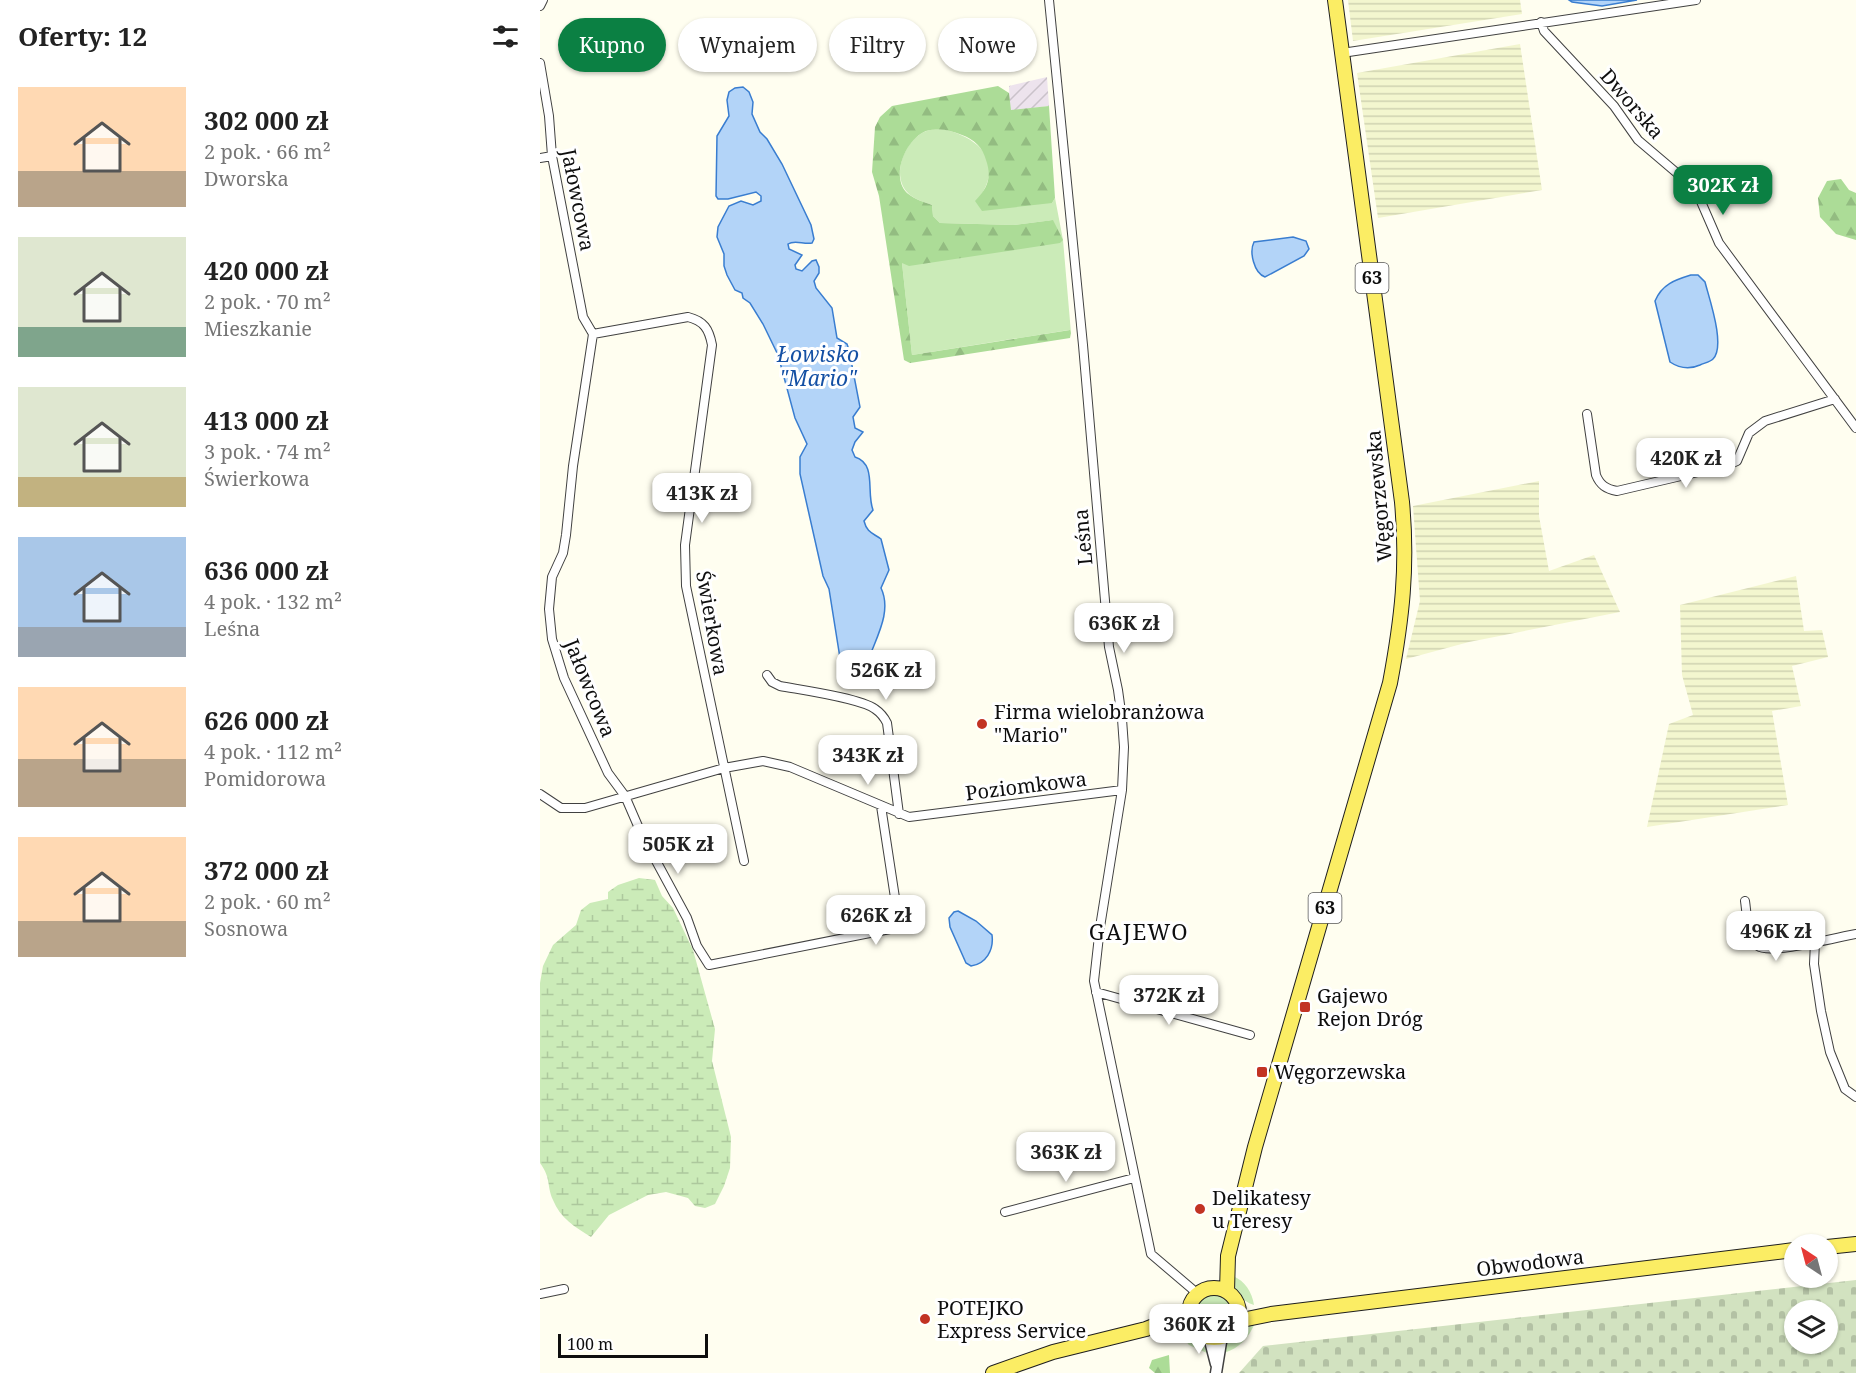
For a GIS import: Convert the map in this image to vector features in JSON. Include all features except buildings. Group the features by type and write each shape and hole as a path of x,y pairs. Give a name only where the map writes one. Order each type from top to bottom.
{"main road":[{"name":"Węgorzewska","path":"1227,1291 1228,1256 1270,1092 1390,683 1403,606 1406,556 1402,502 1335,0"},
{"path":"1838,1246 1856,1244"},
{"name":"Obwodowa","path":"1237,1322 1271,1314 1784,1251"},
{"name":"Węgorzewska","path":"1204,1291 1228,1256"},
{"path":"1204,1291 1227,1291 1236,1300 1238,1306 1237,1322 1228,1333 1216,1336 1199,1333 1191,1318 1193,1299 1204,1291"},
{"name":"Obwodowa","path":"1238,1306 1271,1314"},
{"path":"993,1373 1053,1352 1191,1318"}],"street":[{"path":"540,6 543,0"},
{"name":"Leśna","path":"1049,0 1081,323 1108,647 1118,690 1124,747 1122,790 1095,963 1096,992 1151,1254 1204,1291"},
{"path":"1342,53 1696,0"},
{"name":"Dworska","path":"1541,22 1544,31 1614,106 1638,140 1678,174 1699,197 1719,243 1856,428"},
{"name":"Jałowcowa","path":"540,63 549,116 552,156 583,317 593,334 573,466 566,536 552,577 549,609 552,639 564,678 608,773 625,796 709,965 895,928 899,924 881,806"},
{"path":"540,158 552,156"},
{"name":"Świerkowa","path":"593,334 688,317 699,320 710,334 712,345 685,568 690,607 744,861"},
{"path":"1587,414 1596,475 1599,482 1607,489 1617,491 1728,465 1737,461 1749,433 1765,422 1835,399"},
{"path":"767,675 772,682 780,686 862,702 884,717 887,723 899,814"},
{"name":"Poziomkowa","path":"540,794 561,808 573,809 724,768 763,761 790,767 909,817 1122,790"},
{"path":"1745,901 1750,931 1757,945 1771,950 1856,934"},
{"path":"1815,942 1816,976 1830,1052 1845,1089 1856,1097"},
{"path":"1096,992 1250,1035"},
{"path":"1005,1212 1134,1178"},
{"path":"540,1294 564,1288"},
{"path":"1216,1336 1216,1370"}],"shaded area":[{"path":"1047,77 1049,106 1010,111 1009,86"}],"green space":[{"path":"1348,0 1520,0 1522,14 1353,41"},
{"path":"1520,44 1542,190 1378,218 1357,73"},
{"path":"998,86 1009,93 1011,110 1049,106 1055,198 1052,203 982,211 975,201 988,182 989,172 985,156 977,144 970,139 944,130 926,131 912,142 900,168 902,186 910,195 932,205 933,216 940,223 1014,225 1053,220 1063,240 1060,243 909,266 902,263 912,355 1070,330 1070,338 910,363 904,360 879,196 872,172 875,127 880,117 892,106"},
{"path":"938,128 963,136 982,150 989,169 988,181 981,195 1052,203 1055,198 1063,240 1071,333 1069,330 912,355 902,263 1053,220 1014,225 940,223 933,216 932,205 909,194 902,185 900,177 902,159 911,143 924,132"},
{"path":"1841,179 1849,190 1856,193 1856,240 1836,234 1820,217 1818,198 1827,181"},
{"path":"1539,481 1539,516 1549,571 1594,555 1620,612 1469,642 1406,659 1420,601 1413,506"},
{"path":"1796,576 1804,631 1822,630 1828,657 1792,666 1801,706 1772,711 1788,805 1647,827 1669,724 1693,715 1682,675 1680,605"},
{"path":"639,878 655,880 662,896 673,908 693,950 715,1029 712,1061 731,1137 730,1168 715,1204 705,1208 695,1206 688,1198 666,1192 648,1195 609,1215 591,1237 574,1226 560,1212 553,1200 548,1178 540,1163 540,983 543,966 553,945 576,925 581,910 590,903 608,899 608,892 618,885"},
{"path":"1233,1276 1247,1288 1254,1305 1245,1301 1239,1294 1234,1286"},
{"path":"1856,1280 1856,1373 1239,1373 1263,1346 1784,1288 1838,1288 1838,1282"},
{"path":"1214,1294 1226,1300 1232,1312 1226,1324 1214,1330 1202,1324 1196,1312 1202,1300"},
{"path":"1255,1323 1243,1341 1224,1353 1225,1347 1235,1333"},
{"path":"1176,1330 1187,1331 1196,1336 1203,1343 1207,1353 1189,1345"},
{"path":"1169,1355 1170,1373 1155,1373 1149,1368 1152,1360"}],"water":[{"path":"1569,0 1637,0 1602,6"},
{"name":"Łowisko \"Mario\"","path":"743,87 749,92 753,102 752,114 760,132 767,139 782,164 811,225 814,239 812,243 788,244 789,249 802,255 795,265 796,269 802,271 816,260 819,273 814,281 816,288 832,308 837,338 847,344 849,350 860,407 853,417 855,428 863,432 852,450 855,457 862,461 869,472 873,510 864,521 869,530 881,539 889,570 881,588 885,606 882,623 869,658 843,661 840,658 829,589 823,576 800,474 800,457 807,444 795,418 778,355 750,303 743,298 742,293 735,290 727,275 724,254 717,237 718,227 729,206 741,201 753,205 761,201 761,196 756,192 728,199 718,199 716,196 717,136 729,116 727,100 729,92"},
{"path":"1293,237 1306,241 1309,249 1304,256 1265,277 1261,275 1254,262 1252,251 1254,242"},
{"path":"1691,275 1698,275 1705,282 1718,344 1717,353 1712,360 1688,368 1670,362 1655,301 1665,287"},
{"path":"958,911 976,921 992,935 992,946 988,955 976,965 971,966 966,963 950,927 949,918"}],"place":[{"name":"Firma wielobranżowa \"Mario\"","path":"982,724"},
{"name":"Gajewo Rejon Dróg","path":"1305,1007"},
{"name":"Węgorzewska","path":"1262,1072"},
{"name":"Delikatesy u Teresy","path":"1200,1209"},
{"name":"POTEJKO Express Service","path":"925,1319"}],"district":[{"name":"GAJEWO","path":"1139,932"}]}
